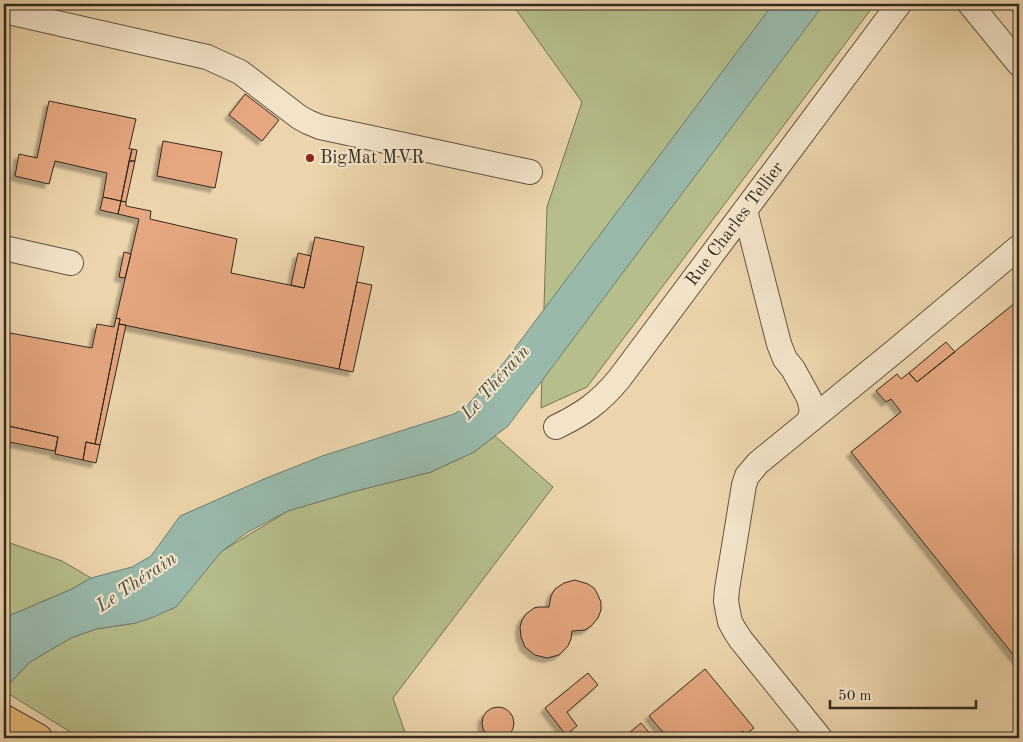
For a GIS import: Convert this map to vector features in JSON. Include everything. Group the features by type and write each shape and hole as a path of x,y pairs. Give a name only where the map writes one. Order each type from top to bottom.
{"lane":[{"name":"Rue Charles Tellier","path":"556,427 586,411 610,389 899,4"},
{"path":"970,4 1019,64"},
{"path":"4,11 207,57 240,72 299,118 320,127 530,172"},
{"path":"745,210 779,344 785,359 812,405 809,421"},
{"path":"820,738 741,640 730,622 726,601 727,589 747,476 758,463 903,345 1019,247"},
{"path":"4,248 71,263"}],"green space":[{"path":"512,4 875,4 587,387 541,408 547,207 582,102"},
{"path":"495,436 553,487 393,698 407,738 80,738 4,691 30,662 71,638 96,629 136,623 222,551 288,511 431,472 474,452"},
{"path":"4,541 62,561 91,578 72,589 9,616 4,622"}],"water":[{"name":"Le Thérain","path":"773,4 824,4 508,426 474,452 431,472 288,511 248,532 222,551 176,607 136,623 96,629 71,638 30,662 4,689 4,622 9,616 72,589 91,578 132,567 151,556 180,516 322,456 454,414 466,407 506,360"}],"building":[{"path":"245,94 279,120 262,141 229,115"},
{"path":"49,101 136,119 121,201 103,197 107,173 55,161 49,184 15,176 19,154 37,158"},
{"path":"163,141 222,152 215,188 157,176"},
{"path":"132,149 137,150 135,161 129,161"},
{"path":"129,161 135,161 126,202 121,201"},
{"path":"103,197 121,201 118,214 100,210"},
{"path":"121,201 126,202 126,206 151,211 150,219 237,239 231,273 304,288 315,237 364,247 339,369 119,324 120,319 116,318 139,219 118,214"},
{"path":"124,252 131,254 125,278 119,277"},
{"path":"298,253 311,256 304,288 291,285"},
{"path":"357,282 372,285 353,372 339,369"},
{"path":"1015,303 1019,308 1019,662 851,452 901,412 891,399 886,402 876,391 897,374 901,379 909,373 917,382"},
{"path":"116,318 120,319 95,444 86,442 83,460 55,454 58,437 4,425 4,371 10,333 92,348 97,324 114,327"},
{"path":"119,324 126,325 100,445 95,444"},
{"path":"946,342 955,352 917,382 909,373"},
{"path":"4,425 58,437 55,451 4,441"},
{"path":"86,442 100,445 96,463 83,460"},
{"path":"575,580 594,588 601,602 598,618 585,630 572,631 568,646 559,655 547,658 535,655 525,647 521,637 520,627 522,620 534,608 549,607 551,596 555,589 564,583"},
{"path":"705,669 754,728 746,734 743,731 734,738 668,738 649,716"},
{"path":"588,673 598,685 567,712 577,726 566,735 545,708"},
{"path":"498,707 504,708 509,712 513,717 513,729 509,734 504,738 498,739 492,738 487,734 483,729 482,723 483,717 487,712 492,708"},
{"path":"641,723 654,738 623,738"}],"place":[{"name":"BigMat MVR","path":"310,158"}]}
